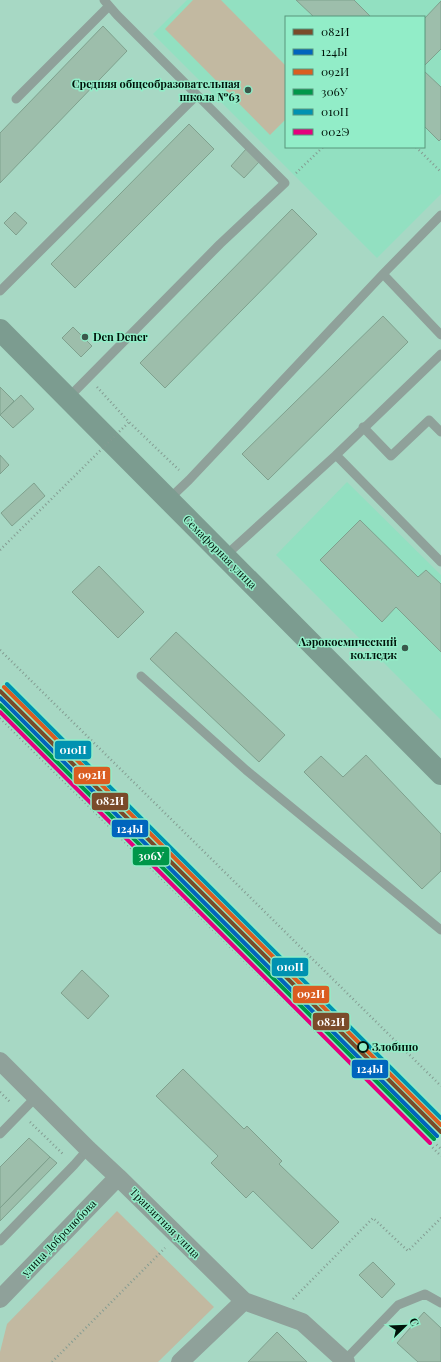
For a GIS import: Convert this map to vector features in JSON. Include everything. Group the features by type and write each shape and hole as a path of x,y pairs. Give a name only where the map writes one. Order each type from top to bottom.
{"highway":[{"name":"Семафорная улица","path":"0,330 441,774"}],"street":[{"name":"Транзитная улица","path":"0,1061 244,1301 302,1322 344,1361"},
{"name":"улица Добролюбова","path":"0,1300 118,1177"},
{"path":"180,1362 244,1301"}],"lane":[{"path":"16,99 106,3 285,183 220,244 68,398"},
{"path":"0,291 197,95"},
{"path":"168,500 189,480 383,274 441,215"},
{"path":"383,274 441,335"},
{"path":"225,556 336,455 363,427 441,354"},
{"path":"363,427 392,456 429,420 441,432"},
{"path":"336,455 441,562"},
{"path":"141,676 246,770 441,930"},
{"path":"0,1134 36,1097"},
{"path":"0,1241 88,1149"},
{"path":"344,1361 398,1305 425,1294 441,1303"}],"path":[{"path":"285,183 322,148"},
{"path":"417,148 441,172"},
{"path":"97,387 129,422 177,468"},
{"path":"0,550 129,422"},
{"path":"0,650 441,1086"},
{"path":"0,718 441,1156"},
{"path":"0,1092 74,1165"},
{"path":"424,1139 427,1135 441,1149"},
{"path":"279,1314 373,1218 408,1251 441,1218"},
{"path":"52,1362 165,1248"}],"shaded area":[{"name":"Средняя общеобразовательная школа №63","path":"187,0 441,0 441,194 377,258 153,34"},
{"path":"193,0 221,0 285,65 285,120 270,135 165,29"},
{"name":"Аэрокосмический колледж","path":"347,482 441,575 441,720 276,555"},
{"path":"117,1211 214,1307 158,1362 0,1362 0,1352 7,1324"}],"building":[{"path":"296,0 354,0 370,16 313,16"},
{"path":"441,1 441,49 425,65 425,18"},
{"path":"103,26 127,51 0,183 0,133"},
{"path":"425,72 441,87 441,139 439,141 425,127"},
{"path":"189,124 214,149 75,288 51,264"},
{"path":"246,149 259,162 244,178 231,166"},
{"path":"292,209 317,234 165,388 140,363"},
{"path":"15,212 27,223 16,235 4,223"},
{"path":"383,316 408,342 268,480 242,454"},
{"path":"73,327 92,346 81,357 62,338"},
{"path":"0,387 14,401 0,415"},
{"path":"21,395 34,409 13,428 0,415"},
{"path":"0,455 9,465 0,474"},
{"path":"34,483 45,496 12,526 1,513"},
{"path":"360,520 418,577 426,570 441,584 441,652 396,607 382,622 320,560"},
{"path":"99,566 144,612 118,638 72,592"},
{"path":"176,632 285,735 259,762 150,659"},
{"path":"366,755 441,834 441,871 422,889 304,772 321,756 343,777"},
{"path":"82,970 109,996 88,1019 61,993"},
{"path":"183,1069 244,1129 247,1126 282,1161 279,1164 339,1222 312,1249 253,1191 246,1198 211,1163 218,1156 156,1096"},
{"path":"29,1138 50,1157 0,1208 0,1167"},
{"path":"50,1157 57,1163 0,1221 0,1208"},
{"path":"373,1262 395,1284 382,1298 359,1275"},
{"path":"424,1312 441,1328 441,1362 418,1362 397,1343"},
{"path":"277,1332 307,1362 248,1362"}],"transit line":[{"name":"010Н","path":"7,684 441,1118"},
{"name":"092И","path":"4,687 441,1125"},
{"name":"082И","path":"0,691 441,1132"},
{"name":"124Ы","path":"0,698 437,1136"},
{"name":"306У","path":"0,705 434,1139"},
{"name":"002Э","path":"0,712 430,1143"}],"place":[{"name":"Средняя общеобразовательная школа №63","path":"248,90"},
{"name":"Den Dener","path":"85,337"},
{"name":"Аэрокосмический колледж","path":"405,648"},
{"name":"Злобино","path":"363,1047"}]}
